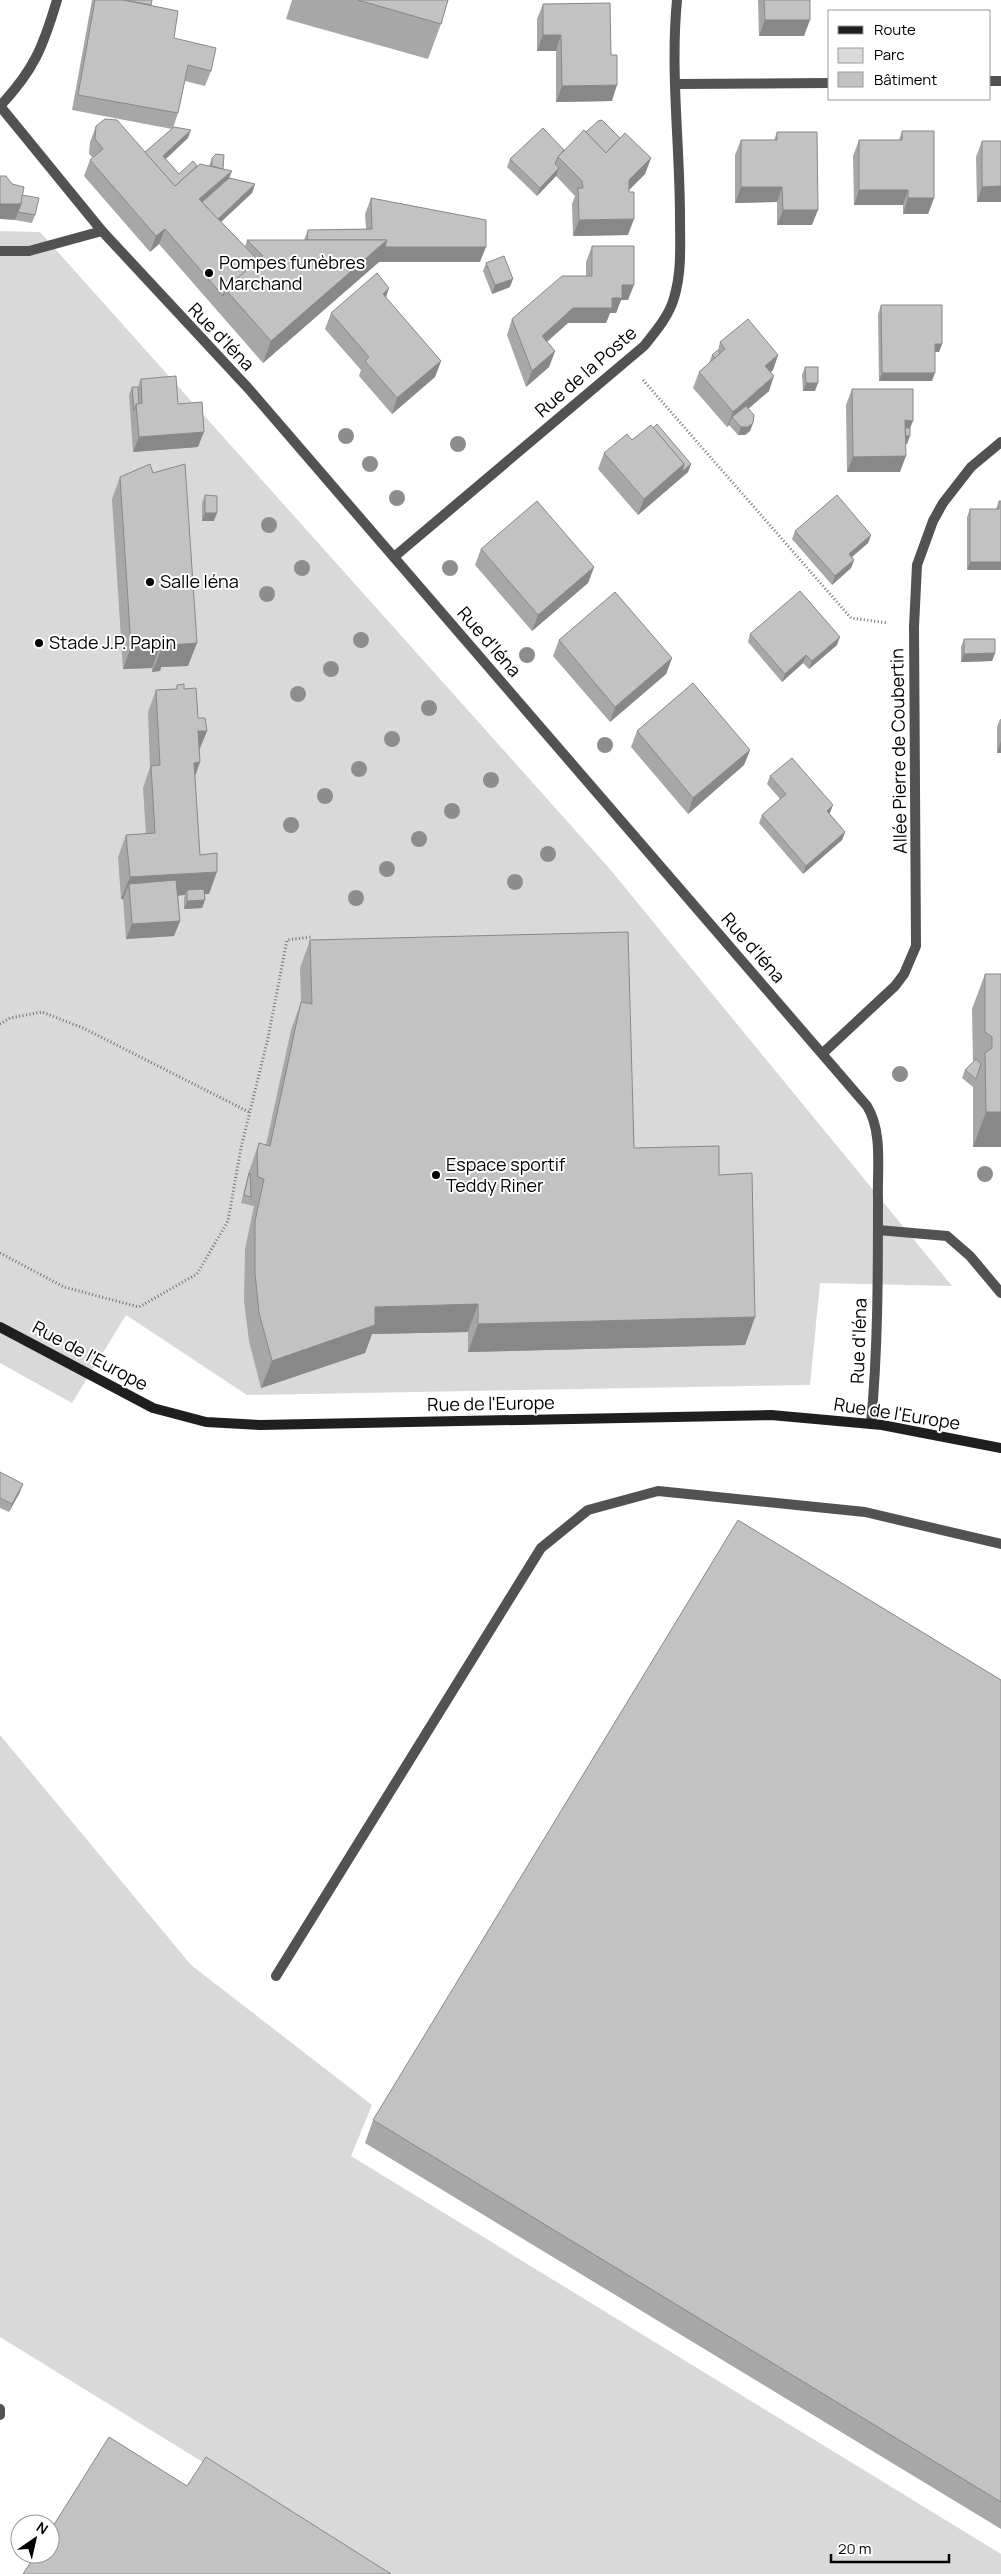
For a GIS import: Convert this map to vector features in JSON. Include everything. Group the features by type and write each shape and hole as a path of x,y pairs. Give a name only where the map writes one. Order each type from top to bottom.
{"street":[{"path":"0,106 22,83 36,60 45,41 57,0"},
{"name":"Rue de la Poste","path":"394,557 644,346 662,324 674,298 678,274 680,193 675,84 678,0"},
{"path":"675,84 828,83"},
{"name":"Rue d'Iéna","path":"0,106 102,231 248,388 861,1097 874,1122 878,1230 876,1376 871,1424"},
{"path":"0,251 29,251 102,231"},
{"name":"Allée Pierre de Coubertin","path":"823,1053 895,986 908,968 916,946 914,627 917,565 933,521 943,503 971,467 1001,442"},
{"path":"878,1230 920,1232 947,1236 970,1256 1001,1294"},
{"name":"Rue de l'Europe","path":"0,1327 153,1408 206,1422 270,1425 771,1414 922,1431 1001,1448"},
{"path":"276,1976 541,1548 588,1510 658,1491 865,1512 1001,1544"},
{"path":"0,2409 0,2415"}],"path":[{"path":"627,360 851,618 914,627"},
{"path":"0,1253 64,1288 139,1306 197,1274 228,1221 249,1112 268,1038 287,940 311,937"},
{"path":"0,1024 10,1018 42,1012 82,1028 249,1112"}],"green space":[{"path":"0,231 40,232 609,868 952,1286 820,1283 810,1385 247,1395 126,1315 72,1403 0,1363"},
{"path":"0,1735 191,1965 372,2105 351,2156 1001,2554 1001,2574 384,2574 0,2337"}],"building":[{"path":"95,0 124,0 178,11 174,38 216,48 211,71 188,65 178,113 78,95"},
{"path":"124,0 152,0 151,5"},
{"path":"358,0 448,0 441,24"},
{"path":"764,0 810,0 810,20 765,20"},
{"path":"610,3 611,55 617,55 617,85 562,86 561,35 543,35 543,4"},
{"path":"105,119 117,120 175,186 200,164 232,171 199,199 258,260 225,289 223,296 165,229 156,236 90,160 103,149 95,139 96,126"},
{"path":"602,120 620,138 606,153 586,132 598,121"},
{"path":"174,127 191,130 163,156 179,174 193,161 197,166 175,186 145,152"},
{"path":"543,128 564,150 555,164 559,168 540,188 510,159"},
{"path":"584,130 606,153 625,133 651,158 629,180 629,192 634,192 634,219 579,220 578,188 583,188 582,181 558,157"},
{"path":"902,131 934,131 934,198 908,198 908,190 859,190 859,140 902,140"},
{"path":"777,132 817,132 818,210 783,210 782,187 741,187 741,140 777,140"},
{"path":"982,141 1001,141 1001,186 982,187"},
{"path":"216,154 224,155 223,169 212,166 212,158"},
{"path":"0,176 6,176 12,184 24,187 21,204 0,204"},
{"path":"229,178 255,184 218,219 202,202"},
{"path":"22,195 39,198 35,215 18,212"},
{"path":"371,198 486,220 486,247 385,247 387,240 307,240 308,230 372,229"},
{"path":"247,240 387,240 271,341 225,289 263,256"},
{"path":"592,246 634,246 634,285 622,285 622,298 612,298 612,308 573,308 542,336 555,351 532,371 512,319 562,276 592,276"},
{"path":"504,256 513,279 495,285 486,263"},
{"path":"377,273 389,288 383,294 441,361 397,398 365,361 369,357 331,313"},
{"path":"881,305 942,305 942,344 935,344 935,373 882,373"},
{"path":"748,319 778,355 765,366 774,376 733,412 699,372 725,349 720,342"},
{"path":"718,350 720,353 715,358 712,355"},
{"path":"805,367 818,367 818,383 806,383"},
{"path":"176,376 178,404 202,402 204,432 139,437 136,404 142,403 141,379"},
{"path":"132,387 138,387 139,404 136,404 134,411"},
{"path":"852,389 913,389 913,421 905,420 906,456 853,457"},
{"path":"746,406 754,415 753,423 748,427 741,427 732,417"},
{"path":"657,424 691,464 682,472 684,464 653,428"},
{"path":"651,425 684,464 644,499 604,453 627,434 632,440"},
{"path":"905,428 910,428 910,436 906,436"},
{"name":"Salle Iéna","path":"150,464 153,473 185,464 197,643 168,645 168,649 161,650 160,646 131,647 120,477"},
{"path":"205,495 217,496 217,513 205,513"},
{"path":"837,495 871,535 849,554 854,560 835,576 795,531"},
{"path":"537,501 594,567 538,615 481,549"},
{"path":"999,501 1001,501 1001,562 970,562 970,509 999,509"},
{"path":"800,591 840,637 812,661 806,655 785,674 750,634"},
{"path":"615,592 672,658 615,707 559,640"},
{"path":"964,639 995,639 995,653 964,654"},
{"path":"693,683 750,750 693,798 637,731"},
{"path":"184,684 184,689 196,688 198,718 205,718 207,731 198,731 200,762 194,763 200,855 217,853 217,872 130,877 126,835 155,833 151,766 160,765 156,690 177,689 177,685"},
{"path":"792,758 833,805 827,811 845,832 806,866 762,815 786,794 770,776"},
{"path":"176,880 180,921 132,924 129,884"},
{"path":"204,889 205,900 187,901 187,890"},
{"name":"Espace sportif Teddy Riner","path":"628,932 634,1148 719,1146 719,1175 752,1173 755,1317 478,1324 478,1304 375,1307 375,1325 272,1361 259,1313 255,1273 255,1221 264,1179 258,1177 257,1152 259,1143 270,1146 301,1002 312,1004 310,940"},
{"path":"985,974 1001,974 1001,1112 986,1112 985,1053 992,1048 992,1037 985,1032"},
{"path":"976,1059 981,1064 976,1079 965,1070"},
{"path":"250,1173 251,1197 244,1195"},
{"path":"0,1472 23,1484 12,1504 0,1498"},
{"path":"738,1520 1001,1680 1001,2502 373,2120"},
{"path":"109,2437 187,2486 206,2457 391,2574 23,2574 30,2564 60,2564 60,2515"}],"place":[{"name":"Pompes funèbres Marchand","path":"209,273"},
{"name":"Salle Iéna","path":"150,582"},
{"name":"Stade J.P. Papin","path":"39,643"},
{"name":"Espace sportif Teddy Riner","path":"436,1175"}]}
